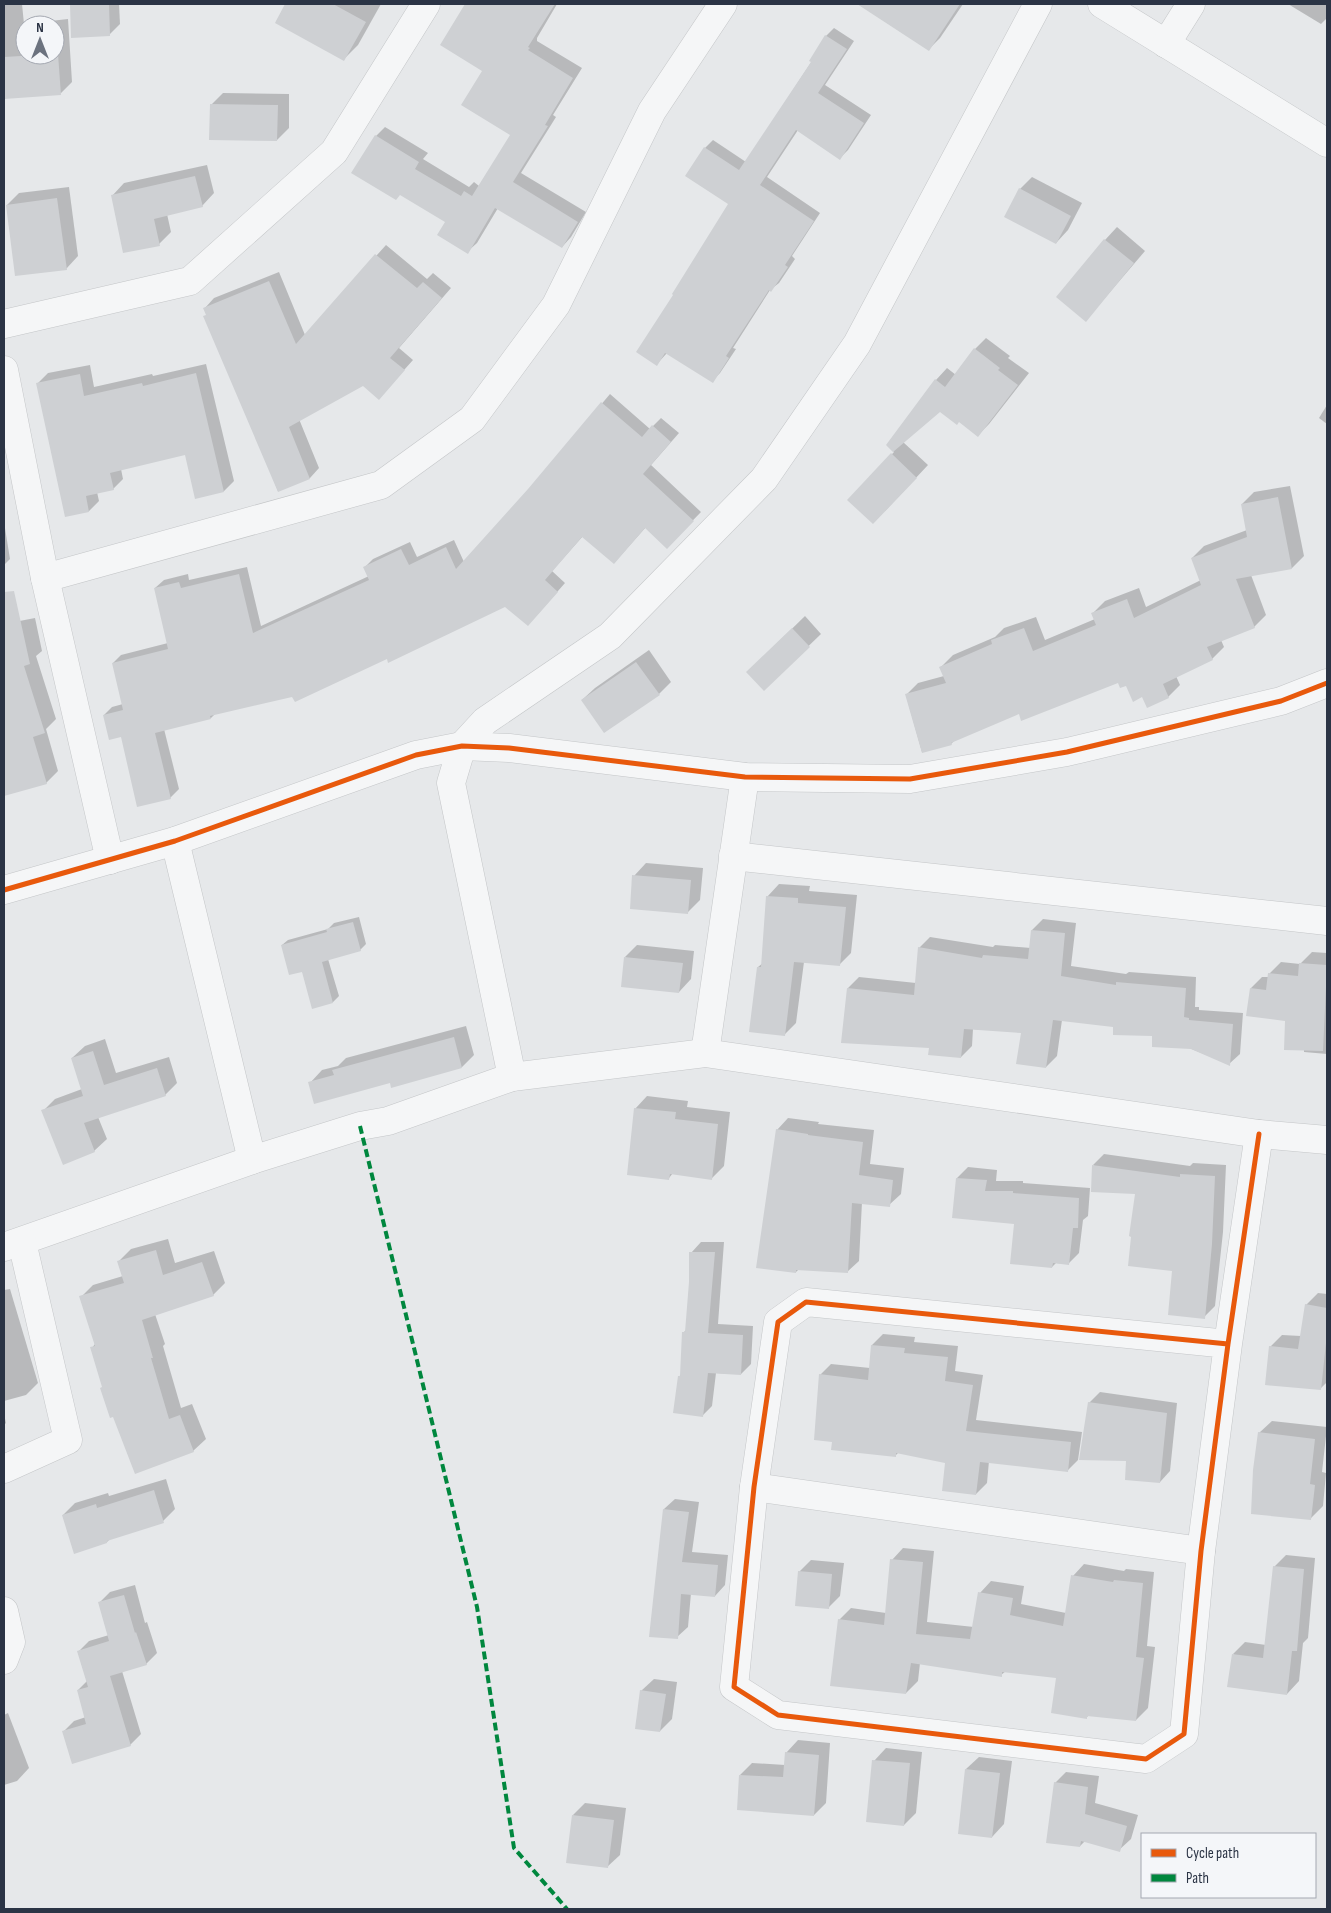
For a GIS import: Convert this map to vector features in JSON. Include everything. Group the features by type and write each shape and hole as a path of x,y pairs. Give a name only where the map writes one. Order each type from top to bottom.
{"street":[{"path":"4,324 190,281 334,152 426,4"},
{"path":"45,578 381,485 472,419 556,305 652,111 723,4"},
{"path":"512,1077 451,783 462,746 485,721 610,636 764,479 857,344 1038,4"},
{"path":"1102,4 1327,143"},
{"path":"1166,44 1191,4"},
{"path":"4,370 45,578 110,860"},
{"path":"4,890 175,841 416,754 462,746 509,748 745,777 910,779 1077,749 1281,701 1327,682"},
{"path":"704,1053 745,777"},
{"path":"175,841 252,1160"},
{"path":"734,856 1327,921"},
{"path":"4,1469 68,1440 13,1245 252,1160 360,1126 388,1121 512,1077 704,1053 1259,1134 1327,1140"},
{"path":"1228,1344 806,1302 778,1322 754,1486 734,1687 778,1714 1146,1760 1184,1734 1201,1551 1228,1344 1259,1134"},
{"path":"754,1486 1201,1551"},
{"path":"4,1611 11,1642 4,1660"}],"building":[{"path":"70,4 109,4 110,36 71,38"},
{"path":"285,4 333,4 366,22 344,61 275,23"},
{"path":"465,4 555,4 528,47 530,48 528,50 573,78 545,125 548,126 513,182 578,222 562,248 495,208 468,254 437,235 445,222 400,195 396,200 351,173 375,135 419,162 415,169 461,196 464,191 472,196 510,135 461,105 482,71 440,45"},
{"path":"857,4 960,4 929,51"},
{"path":"825,35 847,49 818,93 864,123 840,160 796,130 760,185 814,221 785,265 788,267 771,292 769,290 726,356 729,358 713,383 665,353 657,366 636,352 728,204 685,176 704,147 739,170 811,62 809,61"},
{"path":"15,56 15,65 59,65 61,95 4,99 4,57"},
{"path":"210,104 278,105 277,141 209,140"},
{"path":"195,176 203,207 154,219 160,246 123,253 111,195"},
{"path":"1019,188 1071,216 1056,244 1004,217"},
{"path":"57,198 67,270 15,276 6,205"},
{"path":"1104,239 1134,263 1086,322 1056,297"},
{"path":"375,254 417,288 423,282 442,298 390,358 405,370 379,400 363,386 289,427 310,479 278,492 203,316 206,315 203,308 269,281 296,344"},
{"path":"974,348 1018,385 978,437 959,422 957,425 940,412 893,452 886,445 935,379 945,387"},
{"path":"196,373 224,492 195,499 185,455 110,473 114,490 86,496 89,512 65,517 36,383 80,374 84,396 142,383 143,386"},
{"path":"601,402 642,437 652,425 671,442 643,474 694,521 667,549 645,528 614,564 582,537 545,580 558,592 528,626 505,607 388,663 387,659 295,702 292,697 210,716 211,719 155,733 171,799 137,807 121,737 109,740 103,715 123,710 112,663 168,649 154,588 179,582 181,588 239,574 253,633 369,580 363,567 401,549 409,565 446,547 456,569 528,489"},
{"path":"891,453 917,478 873,524 847,500"},
{"path":"1278,497 1292,569 1236,579 1255,628 1207,647 1213,660 1163,684 1169,698 1147,708 1142,697 1133,702 1126,686 1120,688 1118,683 1021,721 1019,714 951,743 952,745 922,753 905,694 946,683 939,667 992,644 991,640 1024,628 1033,651 1096,625 1091,613 1127,599 1134,618 1201,585 1191,558 1247,537 1241,504"},
{"path":"14,591 30,664 24,666 45,733 33,737 47,784 4,796 4,592"},
{"path":"792,628 810,647 764,691 746,672"},
{"path":"636,662 660,695 604,733 581,700"},
{"path":"632,875 691,880 688,914 630,909"},
{"path":"766,896 798,898 798,903 846,907 840,966 794,962 785,1036 749,1032 757,967 761,967"},
{"path":"353,922 361,951 322,962 333,1003 312,1009 302,972 289,975 281,945 327,932 326,929"},
{"path":"1031,930 1065,933 1061,976 1116,985 1116,982 1186,988 1184,1017 1189,1018 1189,1020 1233,1024 1230,1066 1191,1049 1152,1047 1152,1036 1113,1035 1113,1027 1053,1020 1046,1068 1016,1064 1021,1033 964,1029 961,1058 928,1055 929,1048 841,1043 847,988 914,995 918,947 982,958 983,955 1028,959"},
{"path":"624,957 683,963 679,993 621,987"},
{"path":"1299,963 1327,965 1323,1051 1284,1050 1285,1021 1246,1016 1250,988 1266,990 1268,973 1298,976"},
{"path":"454,1037 462,1068 391,1088 390,1083 314,1104 308,1082 334,1075 332,1070"},
{"path":"93,1051 104,1085 157,1068 166,1096 84,1123 95,1152 63,1165 41,1110 83,1096 71,1058"},
{"path":"634,1108 676,1112 675,1119 718,1124 712,1180 670,1174 669,1180 627,1175"},
{"path":"776,1129 863,1142 859,1175 893,1180 890,1207 852,1203 848,1273 796,1270 796,1273 756,1268"},
{"path":"1092,1165 1180,1177 1180,1174 1215,1176 1212,1244 1205,1319 1168,1315 1172,1271 1128,1266 1131,1237 1129,1236 1135,1194 1091,1192"},
{"path":"956,1178 987,1180 985,1191 1013,1191 1013,1193 1079,1198 1078,1228 1073,1228 1069,1265 1053,1263 1052,1268 1010,1264 1014,1224 952,1218"},
{"path":"156,1250 163,1275 202,1262 214,1296 142,1320 169,1419 180,1415 194,1452 135,1474 113,1417 110,1418 100,1388 102,1387 90,1347 95,1346 79,1296 124,1283 117,1261"},
{"path":"689,1252 715,1252 708,1333 743,1335 741,1375 708,1373 703,1417 673,1413 678,1376 680,1376 682,1332 685,1332"},
{"path":"1305,1304 1327,1308 1327,1343 1321,1390 1265,1385 1269,1346 1298,1349"},
{"path":"871,1345 905,1348 904,1353 948,1357 945,1381 973,1385 966,1431 1071,1442 1068,1472 980,1462 976,1495 942,1491 945,1463 896,1453 896,1457 831,1450 832,1442 814,1440 819,1374 868,1380"},
{"path":"1088,1402 1167,1413 1160,1483 1125,1480 1126,1461 1079,1460"},
{"path":"1258,1432 1315,1439 1310,1484 1315,1485 1311,1520 1251,1514 1253,1470"},
{"path":"154,1490 164,1523 107,1541 107,1543 74,1554 62,1515 96,1504 97,1508"},
{"path":"663,1509 689,1512 682,1562 718,1565 715,1597 681,1594 678,1639 649,1637"},
{"path":"890,1559 923,1562 916,1634 970,1639 978,1592 1013,1598 1010,1615 1063,1626 1071,1575 1113,1582 1114,1580 1143,1583 1136,1657 1144,1658 1136,1721 1087,1716 1087,1719 1051,1713 1056,1678 1002,1672 1002,1677 911,1663 906,1694 830,1686 838,1619 884,1625"},
{"path":"1273,1566 1304,1569 1297,1651 1292,1651 1287,1695 1227,1687 1232,1654 1263,1658"},
{"path":"798,1571 832,1574 829,1609 795,1606"},
{"path":"124,1595 147,1665 110,1676 131,1746 72,1764 62,1731 86,1724 77,1690 88,1687 77,1651 109,1641 98,1602"},
{"path":"640,1690 666,1694 660,1732 635,1729"},
{"path":"785,1752 819,1755 814,1816 737,1810 739,1775 783,1777"},
{"path":"872,1760 910,1763 904,1826 866,1822"},
{"path":"965,1769 1000,1773 992,1838 958,1834"},
{"path":"1054,1782 1088,1787 1085,1814 1127,1826 1120,1852 1081,1841 1080,1847 1046,1843"},
{"path":"572,1815 614,1820 608,1868 566,1863"}],"marked path":[{"path":"360,1126 477,1607 514,1848 567,1909"}],"cycle path":[{"path":"4,890 175,841 416,755 462,746 509,748 745,777 910,779 1067,752 1281,701 1327,683"},
{"path":"1228,1344 806,1302 778,1322 754,1487 734,1687 778,1715 1146,1759 1184,1734 1201,1551 1228,1344 1259,1134"}]}
